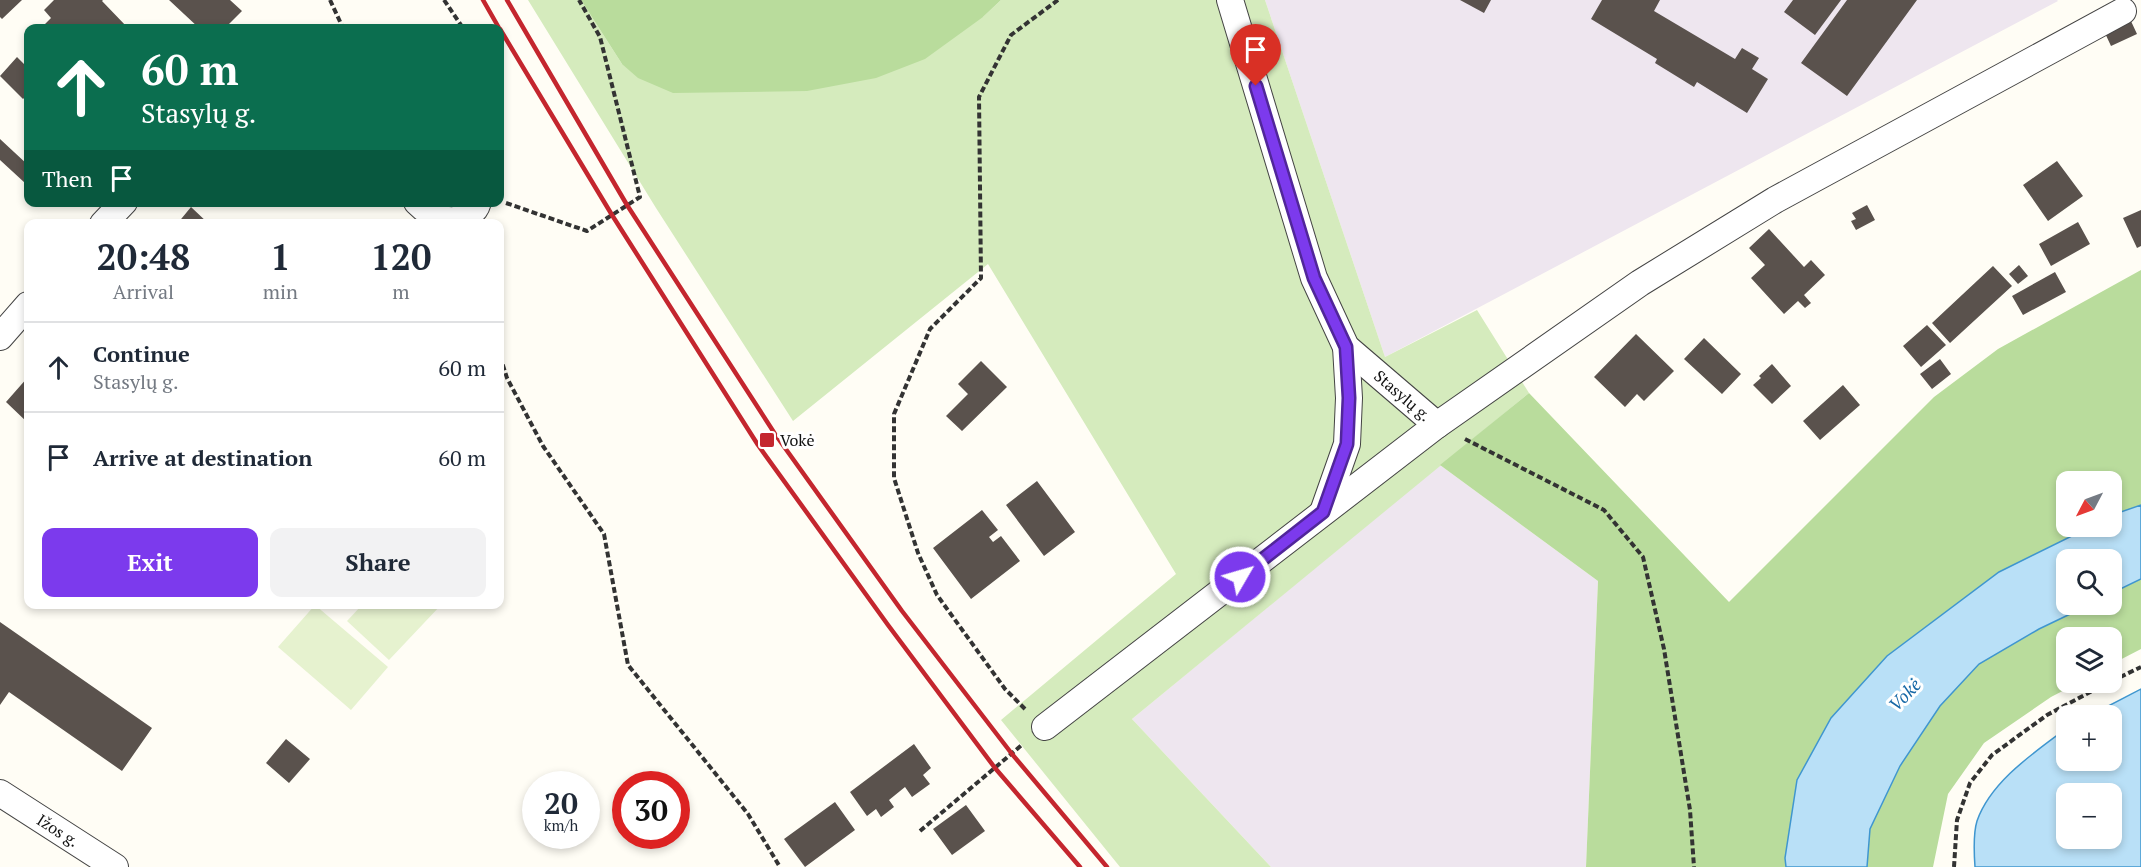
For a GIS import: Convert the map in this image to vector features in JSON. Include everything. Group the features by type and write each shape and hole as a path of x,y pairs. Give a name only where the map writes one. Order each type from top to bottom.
{"street":[{"name":"Stasylų g.","path":"1230,0 1314,278 1346,347 1437,425"},
{"path":"1045,728 1437,425 1640,283 1775,200 2123,11"},
{"path":"108,219 119,207"},
{"path":"422,207 444,219"},
{"path":"463,219 476,207"},
{"path":"0,337 24,310"},
{"path":"1323,512 1347,444 1349,398 1346,347"},
{"name":"Ižos g.","path":"0,793 115,867"}],"path":[{"path":"330,0 341,24"},
{"path":"444,0 460,24"},
{"path":"504,202 587,231 640,197 600,37 579,0"},
{"path":"920,831 1045,728 1005,689 937,595 918,553 894,478 894,414 930,329 981,278 979,97 1011,35 1058,0"},
{"path":"504,369 543,446 604,534 628,665 748,814 780,867"},
{"path":"1437,425 1604,510 1643,557 1664,649 1681,752 1690,810 1694,867"},
{"path":"2122,676 2141,667"},
{"path":"1954,867 1957,820 1970,783 1992,755 2047,715 2089,693"}],"shaded area":[{"path":"1265,0 2057,0 2058,1 1385,357"},
{"path":"1440,465 1598,581 1586,867 1271,867 1132,719"}],"green space":[{"path":"528,0 581,0 622,64 983,17 1001,0 1265,0 1385,357 1477,310 1529,393 1132,719 1271,867 1120,867 1001,720 1176,574 988,264 793,421 656,208"},
{"path":"581,0 1001,0 983,17 925,59 876,78 807,91 673,93 638,78 622,64"},
{"path":"2141,270 2141,505 2122,512 2122,471 2056,471 2056,537 2070,537 1999,572 1887,656 1831,718 1797,780 1785,858 1786,867 1586,867 1598,581 1440,465 1529,393 1729,602 1934,397 1998,349"},
{"path":"2141,579 2141,649 2122,659 2122,627 2056,627 2056,693 2059,693 1984,743 1948,794 1933,867 1867,867 1870,829 1900,766 1940,706 1979,664 2039,629 2068,615 2122,615 2122,588"},
{"path":"311,609 320,609 388,667 351,710 278,647"},
{"path":"358,609 437,609 389,660 347,621"}],"water":[{"path":"2141,505 2141,579 2122,588 2122,549 2056,549 2056,615 2068,615 1979,664 1940,706 1900,766 1870,829 1867,867 1786,867 1785,858 1797,780 1831,718 1887,656 1999,572 2070,537 2122,537 2122,512"},
{"path":"2141,689 2141,867 1975,867 1975,832 1977,821 1984,807 2003,780 2056,736 2056,771 2122,771 2122,705 2110,705"}],"building":[{"path":"0,0 22,0 2,19"},
{"path":"54,0 103,0 124,24 45,24 51,18 44,10"},
{"path":"169,0 230,0 242,11 229,24 195,24"},
{"path":"1460,0 1491,0 1484,13"},
{"path":"1602,0 1660,0 1654,11 1735,59 1742,48 1759,58 1752,69 1768,79 1747,113 1697,82 1694,87 1655,63 1657,59 1591,19"},
{"path":"1793,0 1841,0 1815,35 1784,12"},
{"path":"1847,0 1917,0 1847,96 1801,63"},
{"path":"2130,19 2137,34 2111,46 2104,31"},
{"path":"17,57 24,64 24,98 23,99 0,76"},
{"path":"0,139 24,161 24,182 0,160"},
{"path":"2057,161 2083,196 2048,221 2023,185"},
{"path":"1867,205 1875,220 1856,230 1851,221 1856,219 1852,213"},
{"path":"191,207 204,219 181,219"},
{"path":"2141,210 2141,246 2137,248 2123,218"},
{"path":"2078,222 2090,244 2051,266 2039,244"},
{"path":"1769,229 1804,267 1811,260 1825,275 1804,295 1811,303 1805,308 1798,301 1784,314 1751,278 1765,265 1749,248"},
{"path":"2019,265 2028,276 2018,284 2009,274"},
{"path":"1993,266 2012,286 1950,343 1932,323"},
{"path":"2055,272 2066,292 2023,315 2012,296"},
{"path":"1927,325 1946,345 1921,367 1903,346"},
{"path":"1636,334 1674,371 1644,401 1637,394 1625,407 1594,377"},
{"path":"1704,338 1741,374 1722,394 1684,359"},
{"path":"1940,359 1951,374 1932,389 1920,374"},
{"path":"981,361 1007,387 962,431 946,416 968,394 958,384"},
{"path":"1772,364 1791,386 1772,404 1753,385"},
{"path":"24,382 24,419 6,402"},
{"path":"1843,385 1860,405 1820,440 1803,421"},
{"path":"1037,481 1075,532 1044,556 1006,505"},
{"path":"982,510 998,530 989,537 993,542 1001,536 1020,561 971,599 933,548"},
{"path":"0,622 152,728 122,771 9,692 0,705"},
{"path":"286,739 310,759 289,783 266,763"},
{"path":"914,744 931,768 923,775 930,784 912,797 905,787 889,800 894,807 881,817 876,809 867,816 850,792"},
{"path":"835,802 855,830 805,867 784,839"},
{"path":"966,805 985,831 952,855 933,829"}],"railway":[{"path":"483,0 497,24"},
{"path":"507,0 627,205 775,434 902,611 1012,754 1107,867"},
{"path":"504,36 612,215 758,445 995,768 1080,867"}],"place":[{"name":"Vokė","path":"767,440"}],"route":[{"path":"1240,577 1323,512 1347,444 1349,398 1346,347 1314,278 1256,86"}]}
